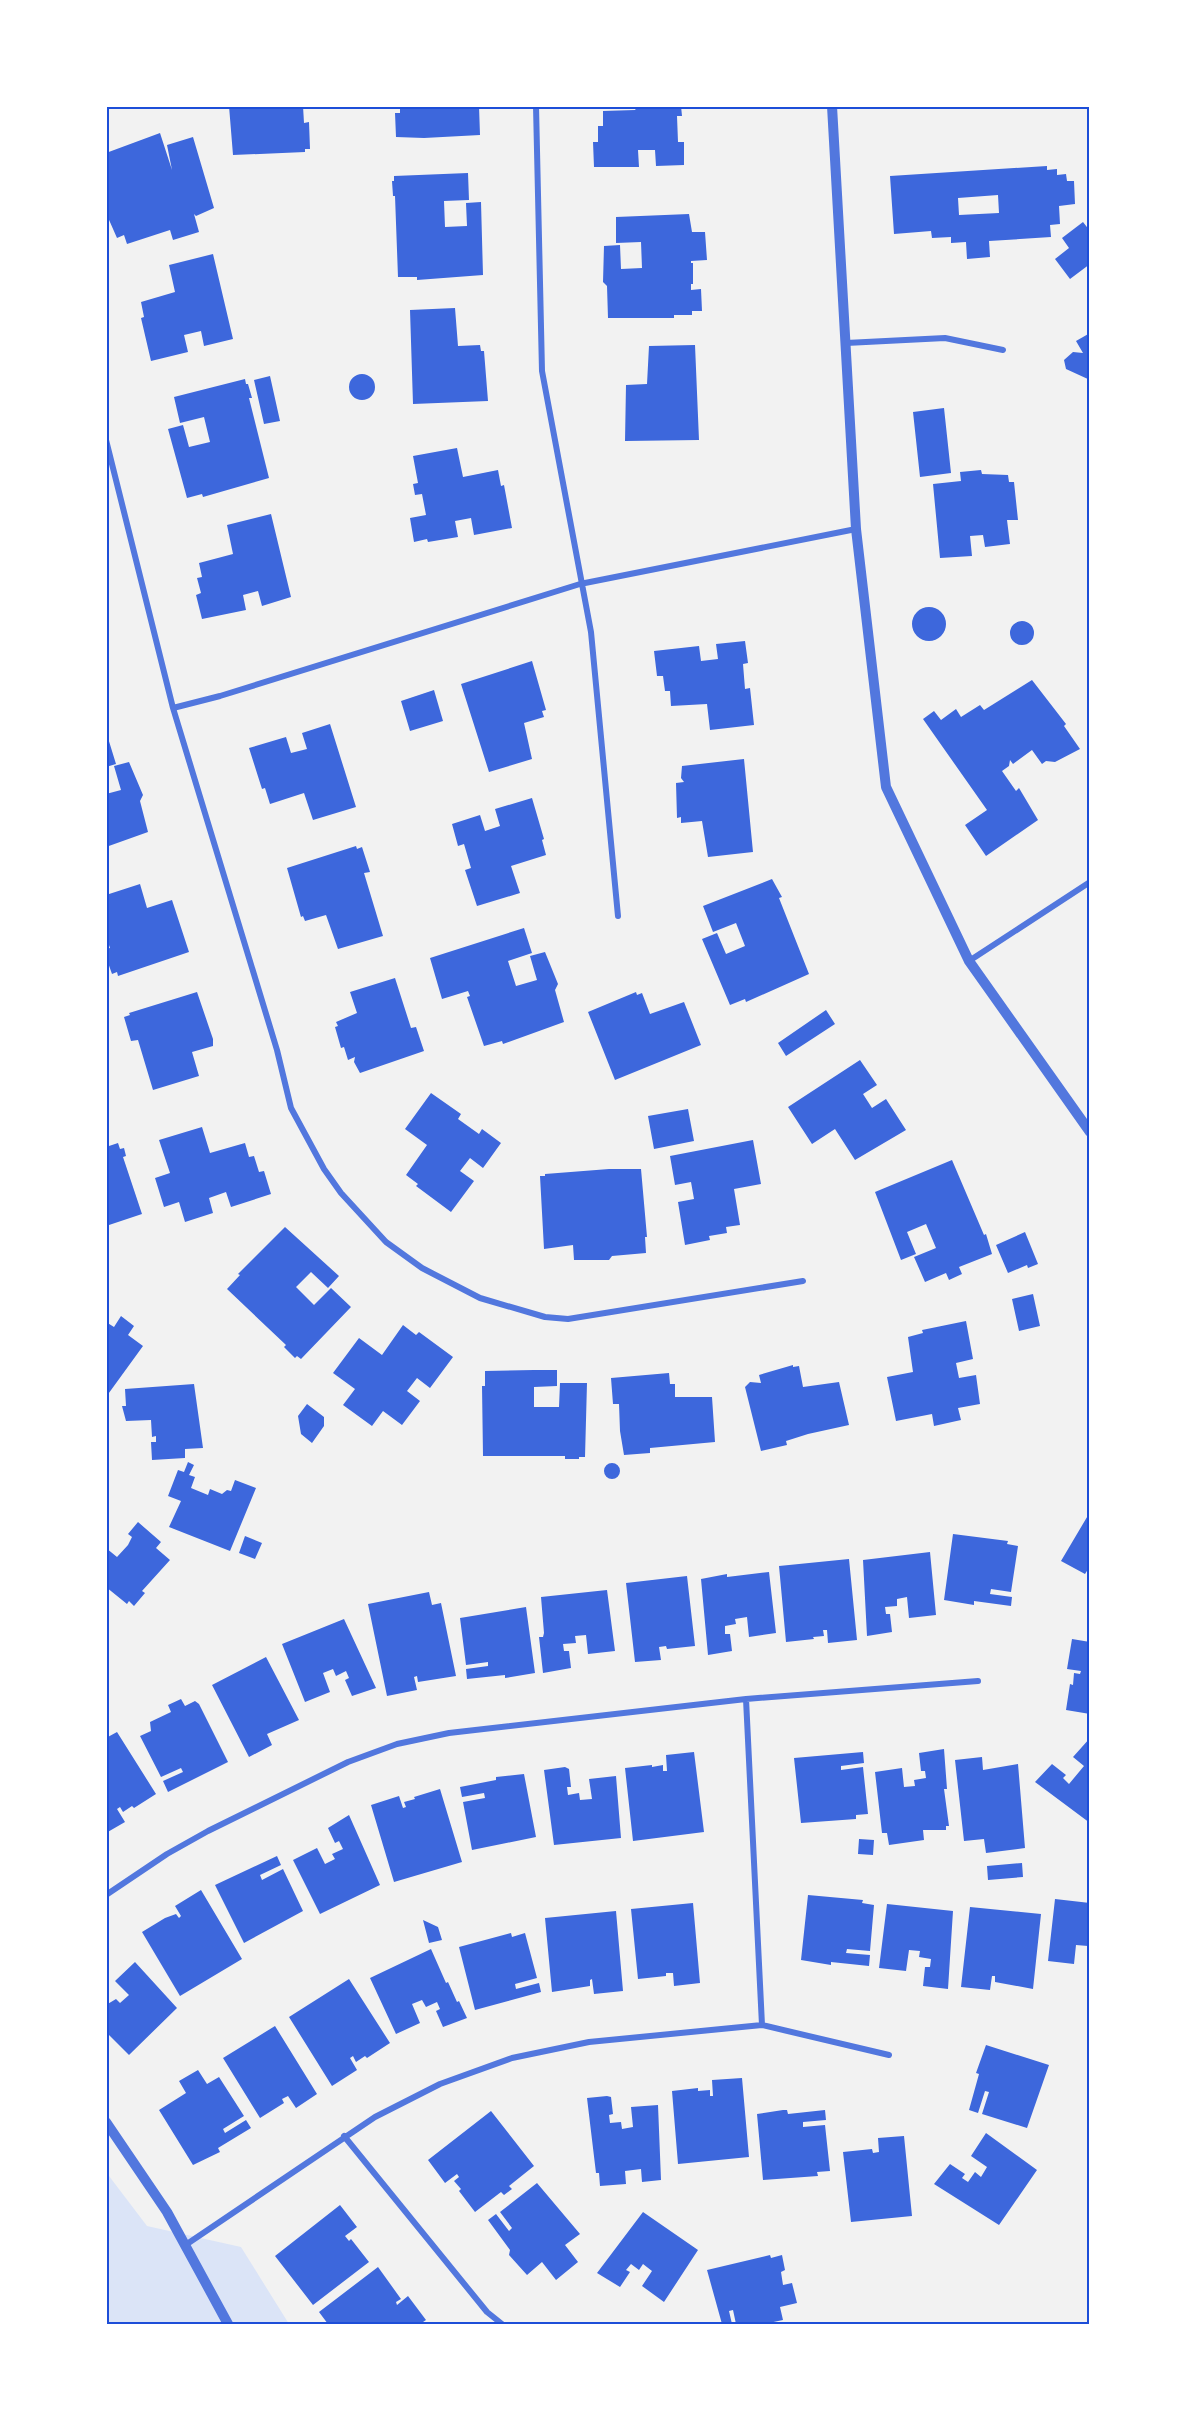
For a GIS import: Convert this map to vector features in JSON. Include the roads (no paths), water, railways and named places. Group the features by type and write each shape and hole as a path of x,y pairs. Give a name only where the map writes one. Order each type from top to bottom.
{"street":[{"path":"536,106 542,371 580,584 591,632 618,916"},
{"path":"832,106 856,529 886,787 969,961 1089,1132"},
{"path":"846,342 945,338 1003,350"},
{"path":"106,440 172,708 277,1050 291,1108 324,1169 341,1193 386,1242 422,1268 480,1298 545,1317 568,1319 803,1281"},
{"path":"172,708 220,696 580,584 856,529"},
{"path":"969,961 1089,882"},
{"path":"106,1895 167,1854 208,1831 348,1762 397,1744 449,1733 746,1699 978,1681"},
{"path":"746,1699 762,2025"},
{"path":"184,2246 344,2136 423,2091 474,2070 512,2058 589,2042 762,2025 889,2055"},
{"path":"106,2122 167,2212 228,2325"},
{"path":"344,2136 487,2312 502,2325"}]}
